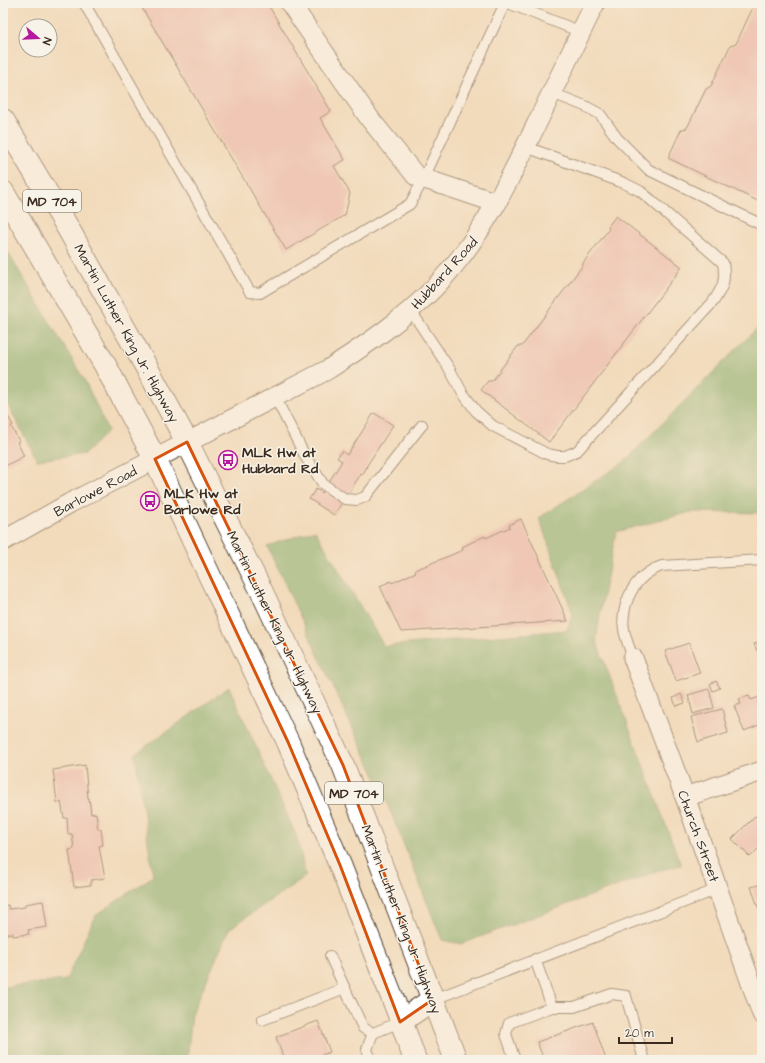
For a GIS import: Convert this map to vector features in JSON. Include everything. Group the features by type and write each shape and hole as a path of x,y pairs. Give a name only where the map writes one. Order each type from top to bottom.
{"main road":[{"name":"Martin Luther King Jr. Highway","path":"3,120 68,229 187,442 262,592 343,765 456,1060"},
{"name":"MD 704","path":"3,192 105,365 155,459 288,742 343,872 398,1012 400,1022 415,1060"},
{"path":"400,1022 432,1000"}],"street":[{"path":"290,3 370,119 416,176 497,203"},
{"name":"Hubbard Road","path":"187,442 327,370 393,325 435,287 456,264 478,234 497,203 526,147 595,3"},
{"name":"Barlowe Road","path":"3,541 56,511 187,442"},
{"name":"Church Street","path":"633,658 718,889 762,1014"},
{"path":"685,798 762,770"}],"lane":[{"path":"84,3 250,292 260,293 410,204 424,178 504,3"},
{"path":"508,3 581,32"},
{"path":"552,93 585,106 600,114 617,138 649,170 762,225"},
{"path":"411,310 462,392 476,411 493,426 537,450 557,456 565,456 577,451 713,302 721,290 725,276 723,263 651,200 640,191 624,183 526,147"},
{"path":"275,397 305,456 323,484 345,499 357,500 366,497 422,425"},
{"path":"633,658 624,628 623,614 633,586 644,574 662,566 762,560"},
{"path":"432,1000 718,889"},
{"path":"330,956 363,1028 373,1033"},
{"path":"535,959 552,1007"},
{"path":"262,1020 345,988"},
{"path":"515,1060 506,1034 509,1023 552,1007 574,1007 612,994 626,996 644,1060"},
{"path":"371,1060 367,1049 373,1033 400,1022"}],"highlighted area":[{"path":"187,442 343,765 432,1000 400,1022 340,865 288,742 155,459"}],"green space":[{"path":"3,244 85,381 108,431 85,454 37,460 3,396"},
{"path":"762,323 762,513 691,512 616,532 596,640 681,865 658,871 461,944 442,940 383,793 267,546 315,530 384,646 567,630 573,614 539,518 624,462"},
{"path":"229,687 296,835 306,876 229,929 192,1014 187,1060 3,1060 3,987 66,980 95,916 153,876 135,754"}],"building":[{"path":"139,3 267,3 331,111 320,118 345,160 334,166 350,193 345,215 286,250"},
{"path":"755,3 762,3 762,203 668,158 681,130 687,128 706,89 711,86 730,46 736,44"},
{"path":"616,216 682,267 549,442 481,390 488,381 492,381 518,346 522,346 583,265 609,229 608,226"},
{"path":"3,401 8,410 5,411 13,425 11,426 19,441 17,442 24,456 3,467"},
{"path":"374,413 393,425 362,475 361,474 334,515 309,499 316,489 322,493 342,461 337,458 342,451 347,455"},
{"path":"521,519 568,621 401,632 380,586 391,581 392,583 416,572 415,570 463,550 462,547 485,536 486,538 510,527 509,525"},
{"path":"761,642 762,649 757,651 754,644"},
{"path":"689,643 700,673 676,681 665,651"},
{"path":"716,681 720,688 713,691 710,684"},
{"path":"709,689 714,708 693,714 688,695"},
{"path":"681,694 685,703 676,706 673,698"},
{"path":"749,696 751,700 762,696 762,724 744,731 734,706 741,704 739,699"},
{"path":"722,709 728,733 698,742 691,717"},
{"path":"85,765 91,814 96,813 98,829 101,829 103,845 99,846 105,878 91,880 91,885 74,887 69,850 74,849 72,834 68,834 67,818 64,818 61,802 57,803 53,770"},
{"path":"755,816 762,823 762,845 750,857 732,839"},
{"path":"762,884 762,918 751,887"},
{"path":"43,901 47,927 28,930 29,934 13,936 13,933 3,935 3,906 8,905 9,909 25,907 25,904"},
{"path":"318,1021 330,1052 308,1060 284,1060 276,1037"},
{"path":"593,1022 606,1060 544,1060 537,1042"}],"place":[{"name":"MLK Hw at Hubbard Rd","path":"228,460"},
{"name":"MLK Hw at Barlowe Rd","path":"150,501"}]}
